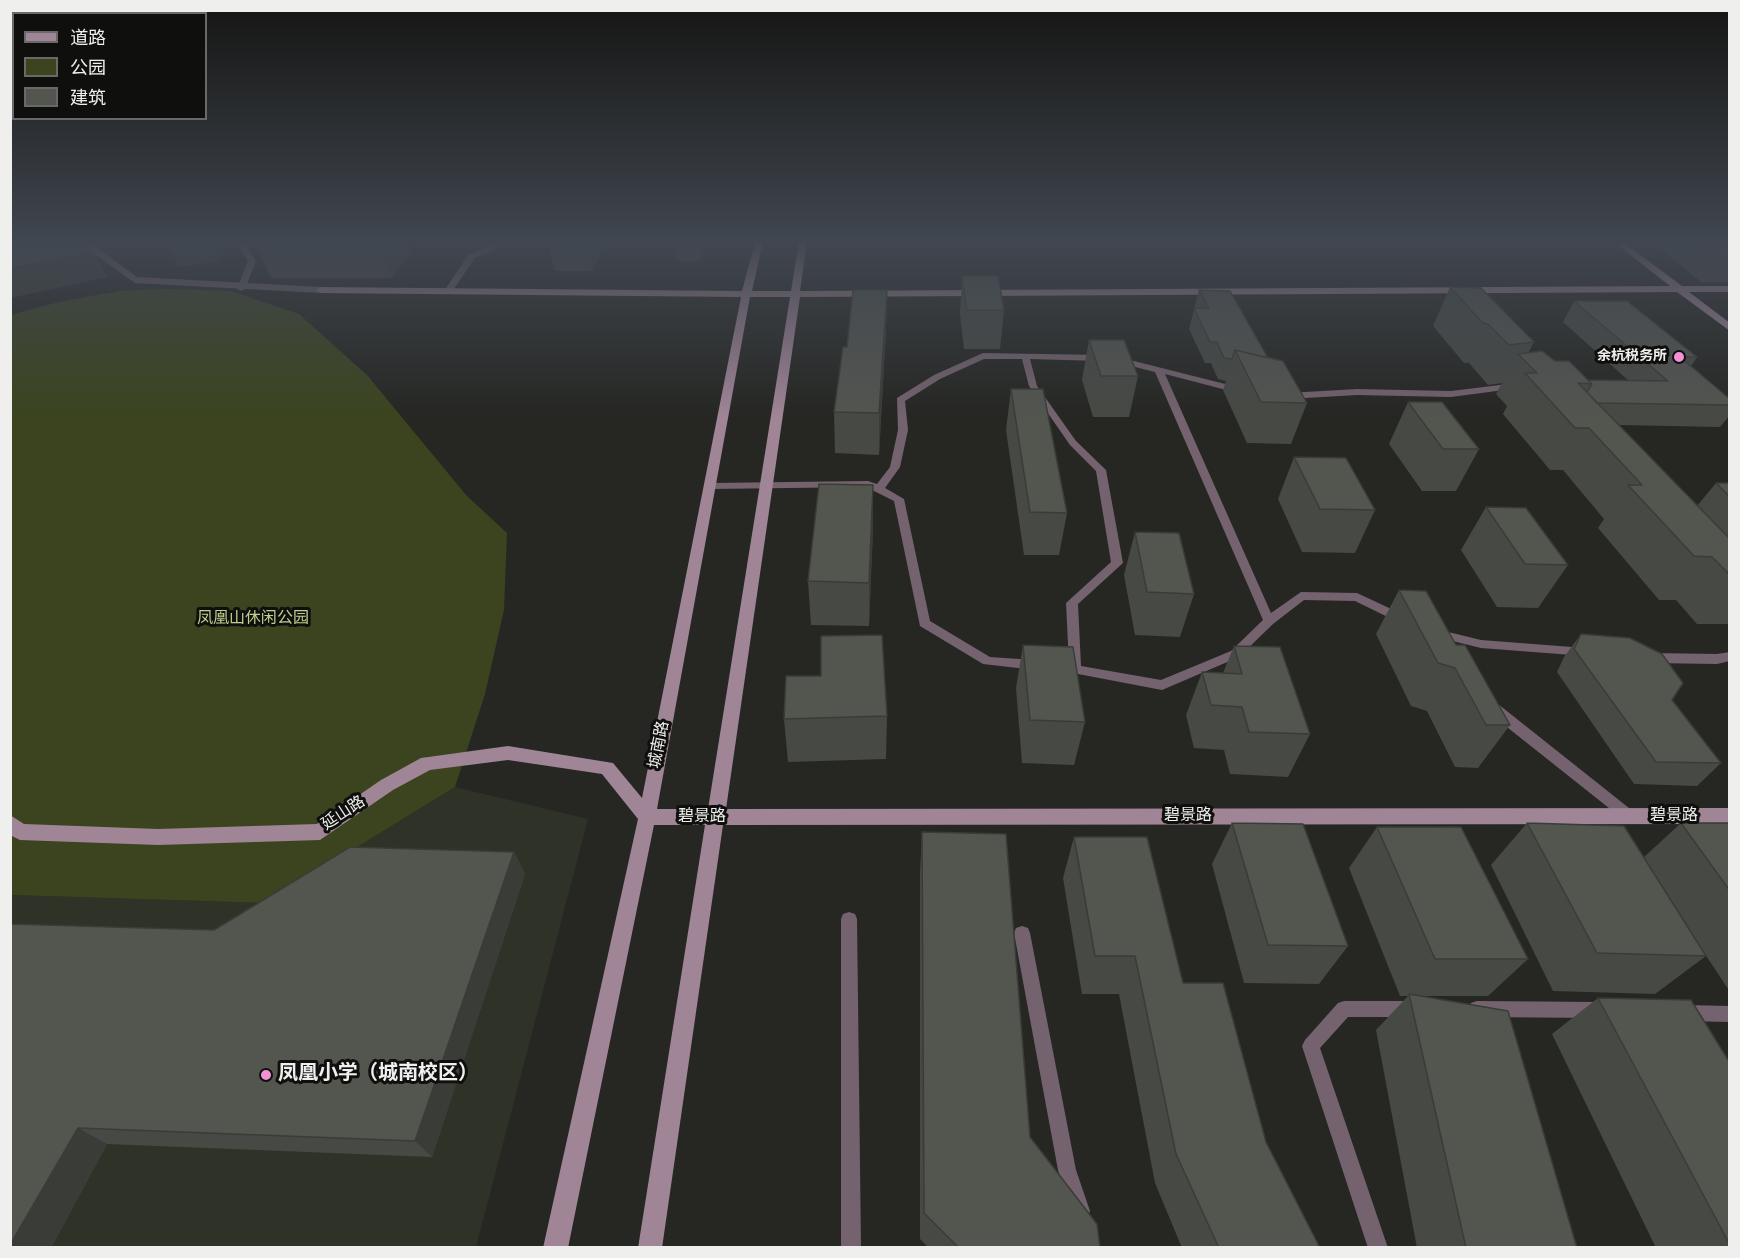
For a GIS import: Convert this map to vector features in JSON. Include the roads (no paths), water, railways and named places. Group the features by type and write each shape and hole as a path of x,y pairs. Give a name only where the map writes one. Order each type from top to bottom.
{"street":[{"name":"城南路","path":"555,1248 646,817 745,301"},
{"path":"650,1248 794,301"},
{"path":"1694,301 1730,328"},
{"name":"延山路","path":"10,823 20,832 158,837 320,832 387,786 426,763 508,753 607,768 646,817"},
{"name":"碧景路","path":"646,817 1730,816"}],"lane":[{"path":"879,489 895,467 903,430 900,400 937,377 983,356 1111,359 1249,392"},
{"path":"1025,356 1033,386 1073,443 1101,470 1118,563 1072,603 1075,669"},
{"path":"1158,369 1269,621"},
{"path":"1278,396 1357,392 1451,394 1526,385"},
{"path":"711,486 868,484 899,499 924,622 987,661 1075,669 1162,685 1235,654 1269,621 1301,596 1357,597 1402,619 1407,625 1480,644 1595,653"},
{"path":"1638,657 1717,659 1730,656"},
{"path":"1486,702 1629,816"},
{"path":"849,919 851,1248"},
{"path":"1022,933 1067,1170 1085,1226"},
{"path":"1378,1248 1311,1046 1344,1009 1425,1009"},
{"path":"1459,1009 1611,1011"},
{"path":"1670,1013 1730,1014"}],"place":[{"name":"余杭税务所","path":"1679,357"},
{"name":"凤凰小学（城南校区）","path":"266,1075"}],"park label":[{"name":"凤凰山休闲公园","path":"253,619"}]}
